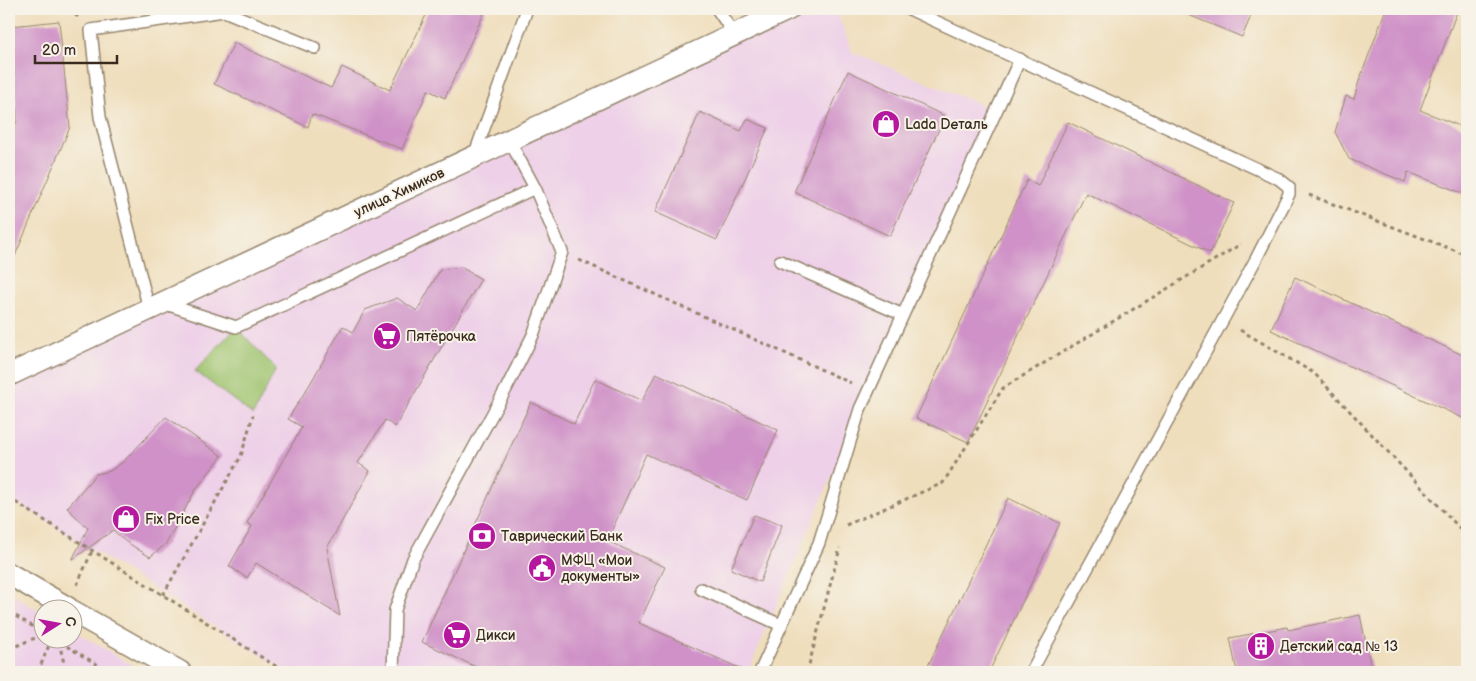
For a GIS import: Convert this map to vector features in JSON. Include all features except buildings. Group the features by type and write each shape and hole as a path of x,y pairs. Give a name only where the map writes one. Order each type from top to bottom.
{"street":[{"name":"улица Химиков","path":"9,375 789,9"},
{"path":"9,574 50,598"},
{"path":"82,616 180,672"}],"lane":[{"path":"474,156 528,9"},
{"path":"716,9 734,34"},
{"path":"909,9 1279,178 1288,187 1288,194 1274,224 1031,672"},
{"path":"315,48 224,11 91,30 100,117 155,306 236,327 535,188"},
{"path":"760,672 819,543 860,409 1020,59"},
{"path":"393,672 395,610 413,559 506,389 533,335 562,252 535,188 509,140"},
{"path":"780,261 903,315"},
{"path":"701,589 781,625"}],"path":[{"path":"1288,187 1467,255"},
{"path":"844,534 846,525 943,483 1003,388 1274,224"},
{"path":"562,252 868,391"},
{"path":"1222,320 1314,373 1467,536"},
{"path":"163,595 241,456 253,415"},
{"path":"9,498 285,672"},
{"path":"807,672 842,544"},
{"path":"73,598 92,550"},
{"path":"9,612 32,627"},
{"path":"9,649 32,638"},
{"path":"38,672 49,648"},
{"path":"60,648 66,672"},
{"path":"70,648 110,672"}],"shaded area":[{"path":"789,9 836,9 852,52 996,111 868,391 748,672 288,672 9,498 9,375"},
{"path":"9,593 32,607 32,648 82,648 82,635 144,672 9,672"}],"green space":[{"path":"236,327 276,369 253,415 195,371"}],"place":[{"name":"Lada Dеталь","path":"886,124"},
{"name":"Пятёрочка","path":"387,336"},
{"name":"Fix Price","path":"126,519"},
{"name":"Таврический Банк","path":"482,536"},
{"name":"МФЦ «Мои документы»","path":"542,568"},
{"name":"Дикси","path":"457,635"},
{"name":"Детский сад № 13","path":"1261,646"}]}
